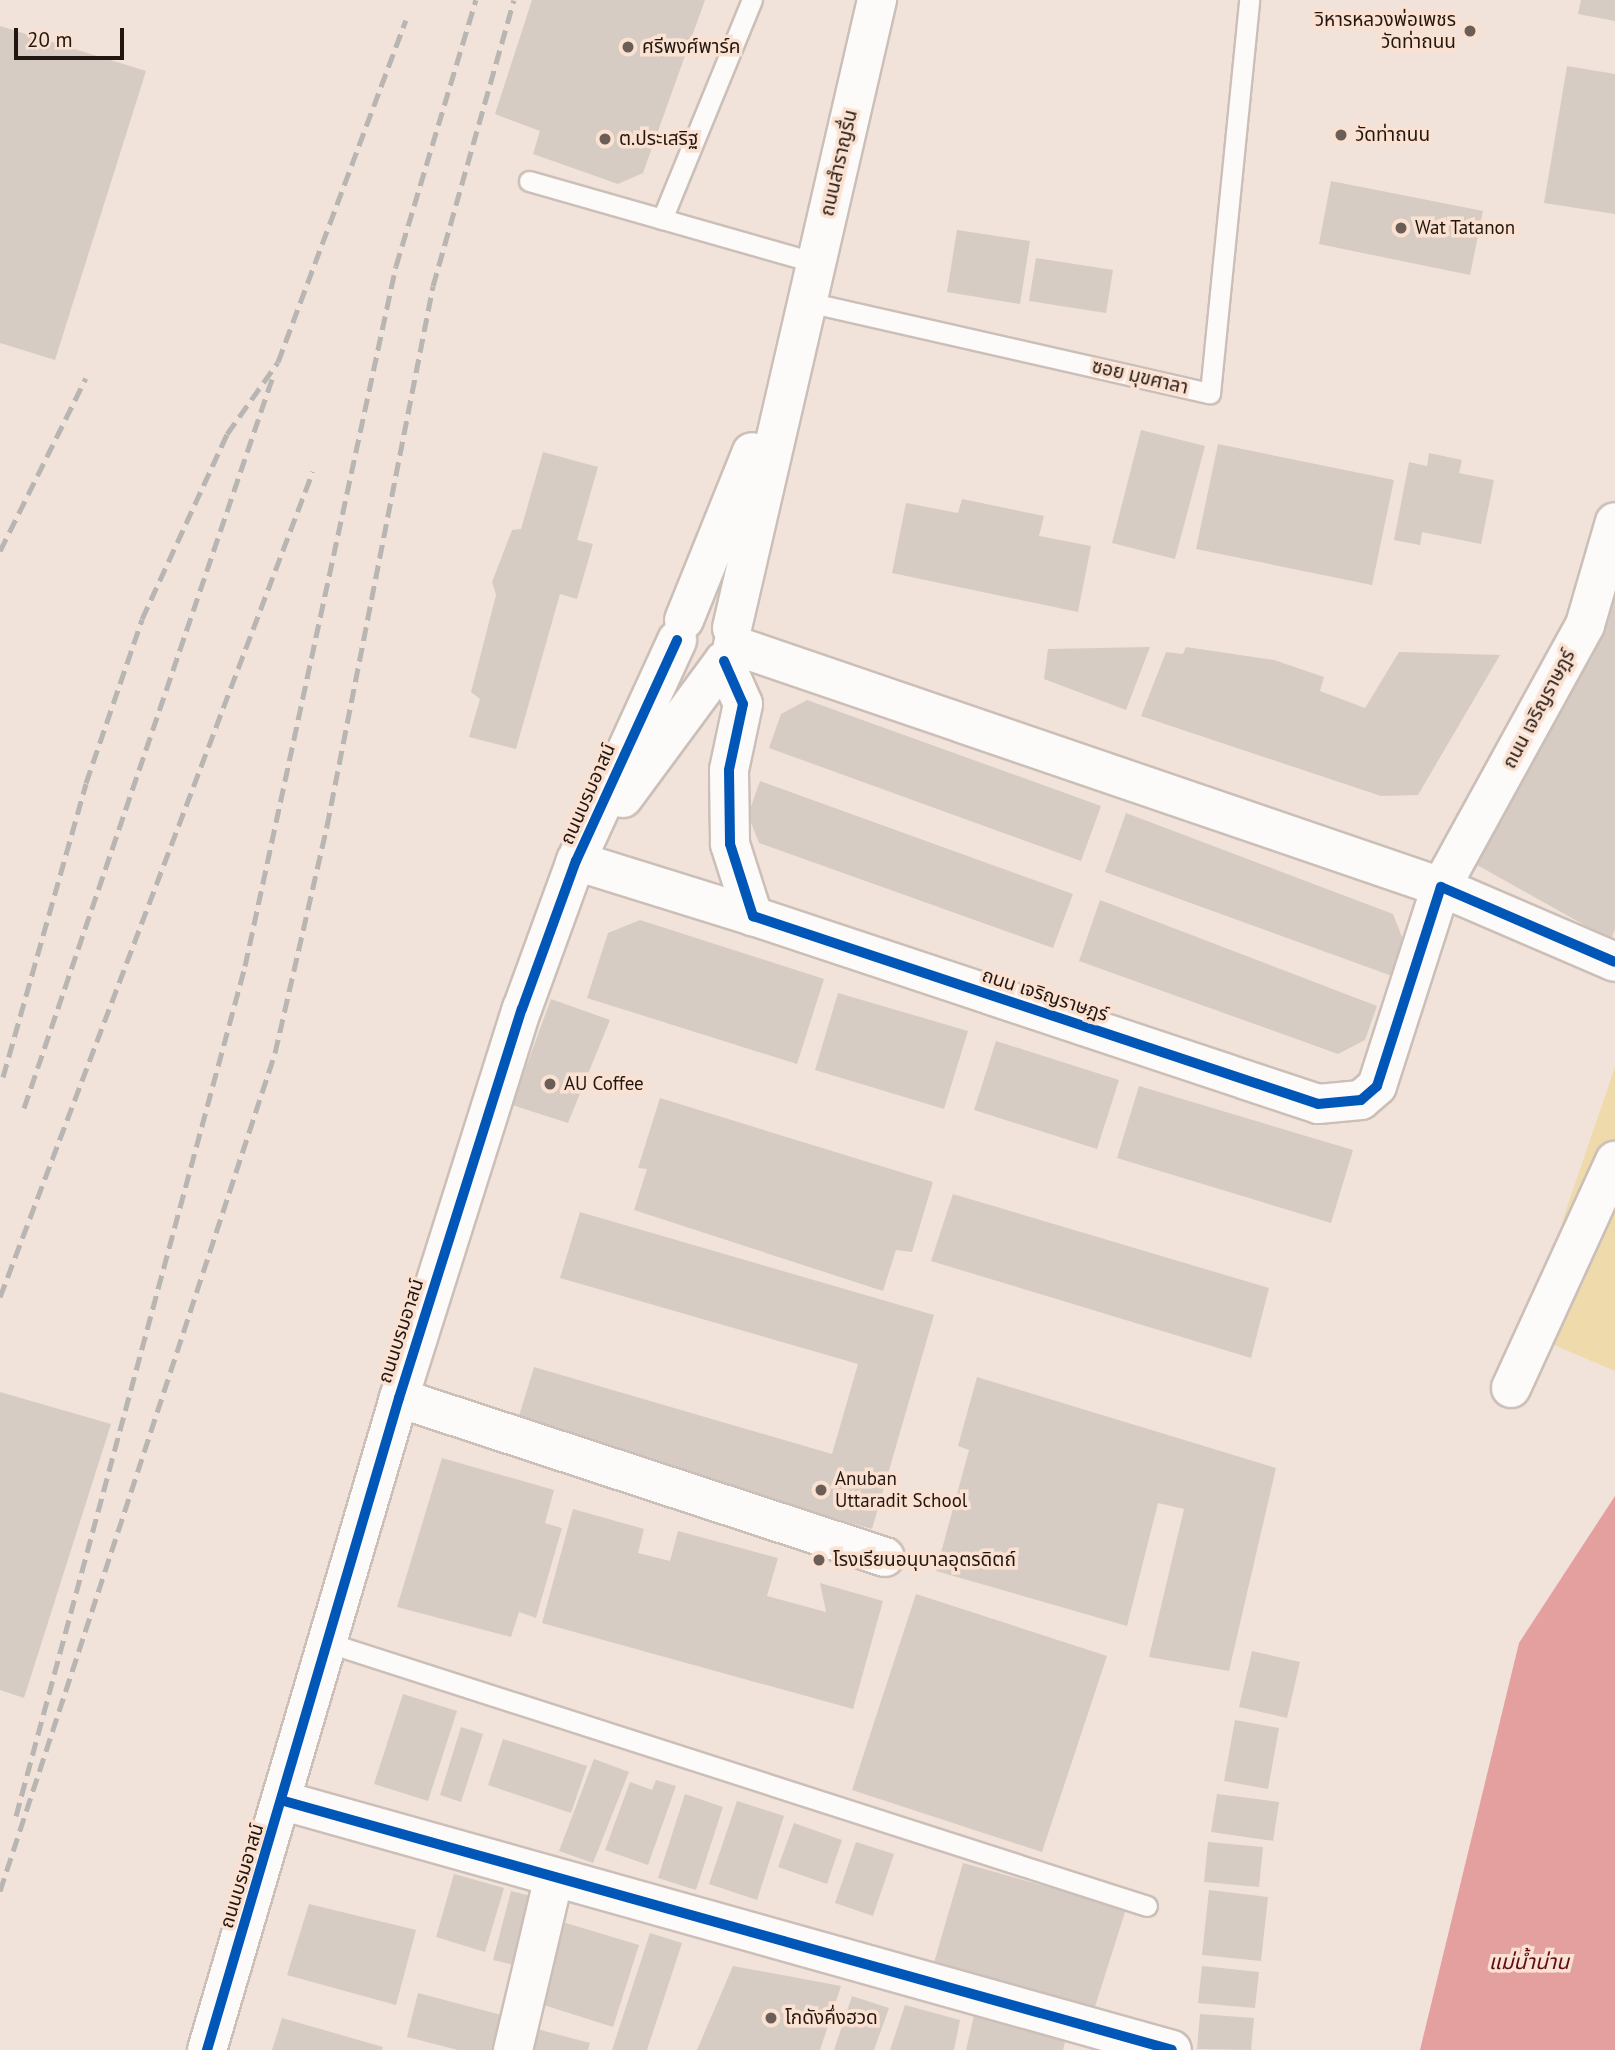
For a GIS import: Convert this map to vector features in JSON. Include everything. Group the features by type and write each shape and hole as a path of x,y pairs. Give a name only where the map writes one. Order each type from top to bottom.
{"street":[{"name":"ถนนสำราญรื่น","path":"730,645 877,0"},
{"name":"ถนนสำราญรื่น","path":"681,630 805,315"},
{"name":"ถนน เจริญราษฎร์","path":"576,861 753,916 1318,1104 1361,1100 1377,1086 1440,887 1585,625 1615,522"},
{"path":"681,630 702,611 717,612 730,645 743,704 729,770 730,844 753,916"},
{"name":"ถนนบรมอาสน์","path":"207,2050 284,1801 398,1398 576,861 681,630"},
{"path":"730,645 1440,887 1615,962"},
{"name":"ถนนบรมอาสน์","path":"576,861 730,645"},
{"path":"743,704 790,664"},
{"path":"1511,1388 1615,1161"},
{"path":"398,1398 885,1557"},
{"path":"284,1801 553,1881 1172,2050"},
{"path":"513,2050 553,1881"}],"lane":[{"path":"662,219 752,0"},
{"name":"ซอย มุขศาลา","path":"805,315 1210,393 1249,0"},
{"path":"529,181 817,263"},
{"path":"329,1643 1147,1906"}],"shaded area":[{"path":"1615,1067 1615,1371 1533,1336 1564,1216"}],"water":[{"name":"แม่น้ำน่าน","path":"1615,1496 1615,2050 1420,2050 1519,1643"}],"building":[{"path":"532,0 705,0 643,173 618,184 533,154 540,131 495,114"},
{"path":"1581,0 1615,0 1615,21 1578,14"},
{"path":"0,26 146,71 55,360 0,343"},
{"path":"1567,66 1615,74 1615,214 1544,203"},
{"name":"Wat Tatanon","path":"1331,181 1483,211 1470,275 1319,244"},
{"path":"957,230 1030,241 1020,304 947,292"},
{"path":"1036,258 1113,270 1106,313 1029,301"},
{"path":"1141,430 1205,446 1175,559 1112,543"},
{"path":"1218,444 1394,480 1372,585 1196,549"},
{"path":"543,452 598,467 577,540 593,544 577,599 560,594 516,749 469,737 480,699 471,692 496,595 492,582 512,530 521,529"},
{"path":"1429,453 1462,460 1459,473 1494,480 1481,544 1422,532 1420,545 1394,540 1409,462 1427,466"},
{"path":"962,499 1044,516 1039,536 1091,546 1078,612 892,573 906,503 958,513"},
{"path":"1615,570 1615,929 1611,940 1470,861"},
{"path":"1150,647 1126,710 1044,679 1048,649"},
{"path":"1186,647 1274,660 1324,677 1320,691 1365,708 1399,652 1500,655 1418,795 1381,796 1141,716 1166,652 1183,654"},
{"path":"807,700 1101,806 1081,861 769,748 781,714"},
{"path":"760,781 1073,894 1053,948 759,843 748,815"},
{"path":"1126,813 1393,914 1404,942 1392,976 1105,872"},
{"path":"1100,900 1377,1006 1365,1040 1338,1054 1079,961"},
{"path":"640,920 824,979 797,1064 587,998 608,933"},
{"path":"838,993 968,1031 944,1109 815,1070"},
{"path":"551,999 610,1020 568,1123 512,1105"},
{"path":"996,1041 1119,1080 1097,1149 974,1110"},
{"path":"1139,1086 1353,1150 1331,1223 1117,1158"},
{"path":"660,1098 933,1182 912,1252 896,1250 883,1291 634,1210 647,1169 638,1168"},
{"path":"953,1194 1269,1288 1251,1358 931,1261"},
{"path":"580,1212 934,1315 872,1529 516,1426 534,1367 832,1454 858,1364 560,1278"},
{"path":"977,1377 1276,1468 1229,1671 1149,1657 1184,1509 1158,1503 1127,1626 936,1571 969,1450 958,1446"},
{"path":"0,1392 111,1424 24,1698 0,1690"},
{"path":"442,1458 554,1490 545,1523 562,1528 536,1618 519,1612 511,1637 397,1607"},
{"path":"573,1509 644,1529 638,1553 670,1561 678,1531 778,1558 767,1596 826,1612 820,1583 883,1601 853,1709 542,1623"},
{"path":"916,1594 1107,1656 1042,1852 852,1790"},
{"path":"1252,1651 1300,1662 1287,1718 1239,1707"},
{"path":"403,1694 457,1711 428,1801 374,1784"},
{"path":"1235,1720 1279,1728 1268,1789 1224,1781"},
{"path":"461,1727 483,1734 461,1802 440,1795"},
{"path":"503,1739 587,1766 571,1813 488,1785"},
{"path":"594,1759 629,1772 593,1863 559,1851"},
{"path":"656,1780 676,1786 648,1865 605,1850 630,1782 652,1790"},
{"path":"685,1794 723,1807 696,1890 658,1878"},
{"path":"1217,1794 1279,1802 1273,1841 1211,1832"},
{"path":"737,1801 784,1816 757,1900 709,1884"},
{"path":"794,1823 842,1840 827,1884 778,1867"},
{"path":"856,1842 894,1854 873,1916 835,1903"},
{"path":"1208,1842 1263,1847 1259,1887 1204,1882"},
{"path":"963,1863 1126,1909 1093,2013 933,1966"},
{"path":"454,1874 504,1888 485,1952 436,1937"},
{"path":"1209,1890 1268,1897 1261,1961 1202,1955"},
{"path":"511,1891 535,1897 518,1966 493,1960"},
{"path":"309,1904 416,1930 396,2005 287,1975"},
{"path":"556,1920 639,1945 613,2027 531,2001"},
{"path":"650,1933 682,1943 647,2050 612,2050"},
{"name":"โกดังคึ่งฮวด","path":"733,1966 841,1986 820,2050 697,2050"},
{"path":"1202,1966 1259,1972 1255,2008 1198,2003"},
{"path":"418,1993 509,2017 500,2050 458,2050 407,2037"},
{"path":"852,1996 889,2008 874,2050 834,2050"},
{"path":"905,2005 960,2020 954,2050 890,2050"},
{"path":"1200,2014 1254,2018 1251,2050 1197,2049"},
{"path":"974,2016 1066,2038 1063,2050 966,2050"},
{"path":"282,2018 383,2047 382,2050 272,2050"},
{"path":"533,2028 590,2043 588,2050 527,2050"}],"railway":[{"path":"16,1816 245,966 396,266 476,0"},
{"path":"0,1891 275,1053 327,826 433,286 514,0"},
{"path":"3,1077 86,783 142,619 227,434 278,362 406,20"},
{"path":"0,551 86,378"},
{"path":"24,1108 272,379"},
{"path":"0,1297 313,471"}],"cycle path":[{"path":"207,2050 399,1398 522,1009 576,861 677,640"},
{"path":"724,661 743,704 729,770 730,844 753,916 1318,1104 1361,1100 1377,1086 1441,887 1615,962"},
{"path":"284,1801 1172,2050"}],"place":[{"name":"วิหารหลวงพ่อเพชร วัดท่าถนน","path":"1470,31"},
{"name":"ศรีพงศ์พาร์ค","path":"628,47"},
{"name":"วัดท่าถนน","path":"1341,135"},
{"name":"ต.ประเสริฐ","path":"605,139"},
{"name":"Wat Tatanon","path":"1401,228"},
{"name":"AU Coffee","path":"550,1084"},
{"name":"Anuban Uttaradit School","path":"821,1490"},
{"name":"โรงเรียนอนุบาลอุตรดิตถ์","path":"819,1560"},
{"name":"โกดังคึ่งฮวด","path":"771,2018"}]}
